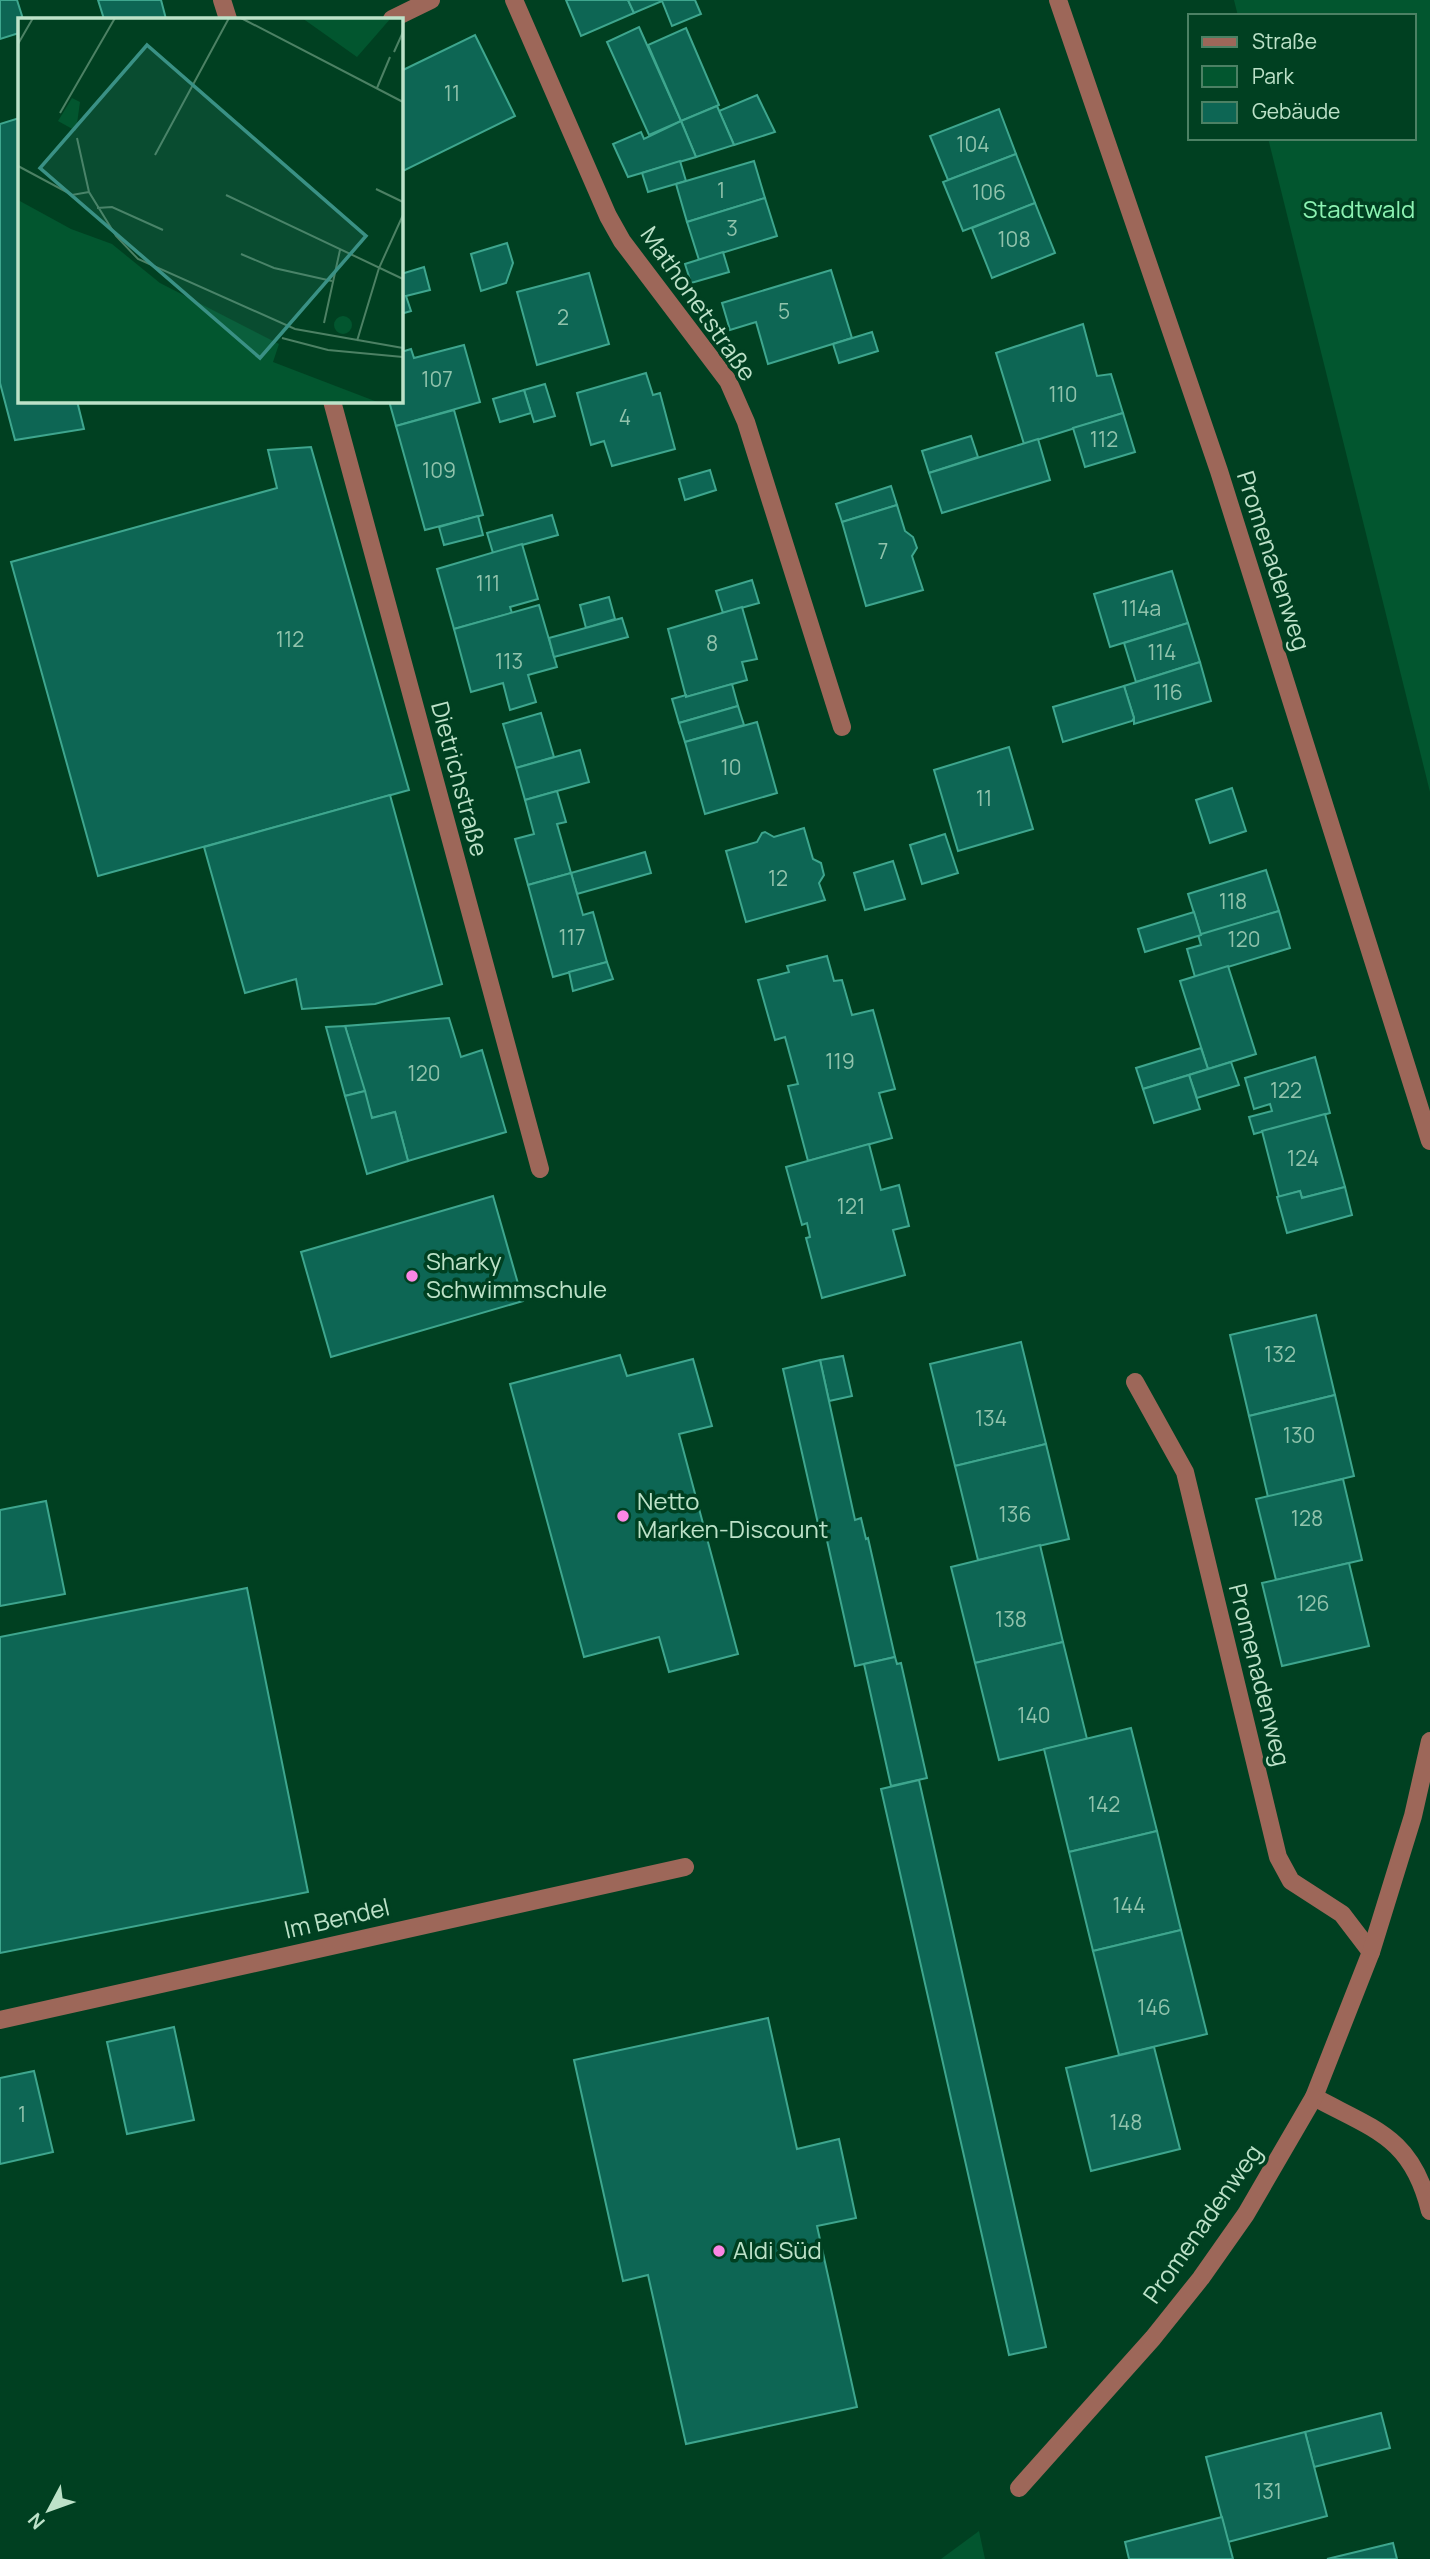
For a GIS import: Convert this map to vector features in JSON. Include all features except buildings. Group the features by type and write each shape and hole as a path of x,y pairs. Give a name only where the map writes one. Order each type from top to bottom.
{"street":[{"path":"222,0 228,18"},
{"path":"394,18 431,0"},
{"name":"Mathonetstraße","path":"514,0 608,216 622,241 728,381 742,412 842,727"},
{"name":"Promenadenweg","path":"1058,0 1219,471 1430,1141"},
{"name":"Dietrichstraße","path":"332,402 540,1169"},
{"name":"Promenadenweg","path":"1135,1382 1185,1472 1278,1857 1291,1881 1342,1914 1371,1952"},
{"name":"Promenadenweg","path":"1019,2488 1153,2338 1201,2278 1246,2214 1314,2097 1371,1952 1413,1816 1430,1741"},
{"name":"Im Bendel","path":"0,2020 685,1867"},
{"path":"1314,2097 1390,2138 1412,2161 1425,2190 1430,2211"}],"green space":[{"name":"Stadtwald","path":"1234,0 1430,0 1430,792 1268,140 1416,140 1416,14 1238,14"},
{"path":"979,2531 985,2559 941,2559"}],"place":[{"name":"Sharky Schwimmschule","path":"412,1276"},
{"name":"Netto Marken-Discount","path":"623,1516"},
{"name":"Aldi Süd","path":"719,2251"}]}
